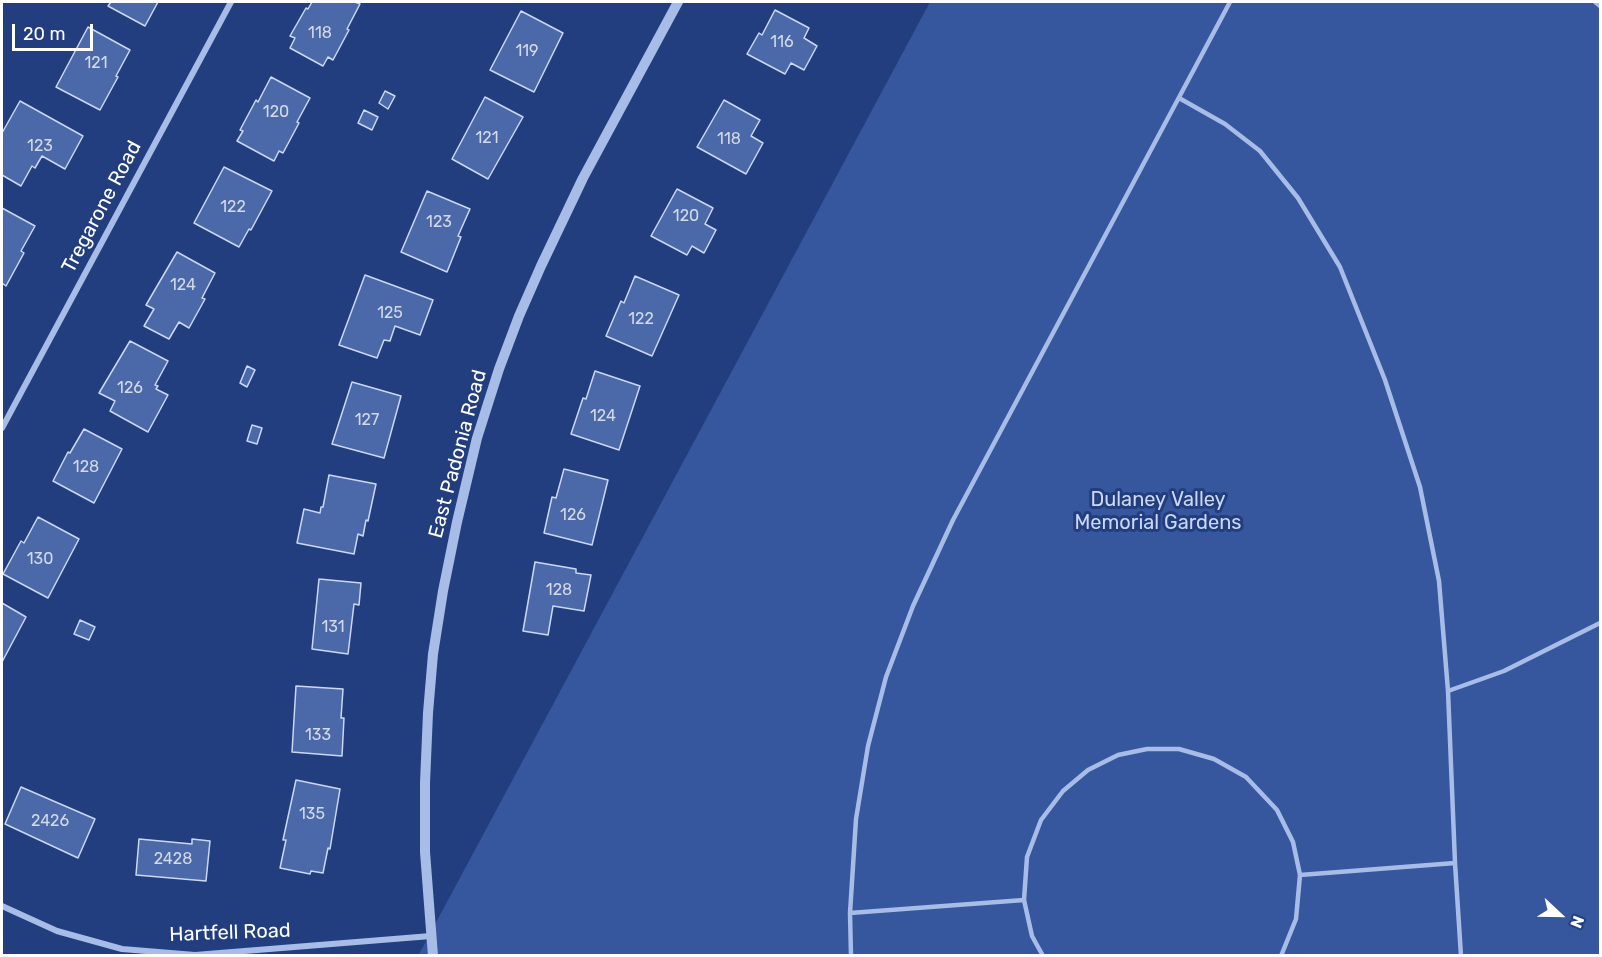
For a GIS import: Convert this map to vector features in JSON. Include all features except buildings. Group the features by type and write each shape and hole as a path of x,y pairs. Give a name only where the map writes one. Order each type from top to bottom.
{"street":[{"name":"Tregarone Road","path":"2,428 231,2"},
{"name":"East Padonia Road","path":"433,956 425,852 425,783 433,654 443,591 477,438 503,358 541,266 583,178 678,2"},
{"name":"Hartfell Road","path":"2,906 57,931 122,949 195,955 431,936"}],"lane":[{"path":"851,956 850,913 856,819 868,746 886,677 913,606 953,520 1230,2"},
{"path":"1595,2 1600,6"},
{"path":"1179,98 1225,124 1260,151 1298,198 1340,267 1385,380 1420,487 1439,581 1448,692 1461,956"},
{"path":"1448,692 1504,671 1600,623"},
{"path":"1043,956 1032,936 1024,900 1027,857 1041,820 1062,791 1088,770 1118,755 1147,749 1179,749 1214,759 1246,777 1276,810 1293,842 1300,875 1296,919 1281,956"},
{"path":"1300,875 1455,863"},
{"path":"850,913 1024,900"}],"green space":[{"name":"Dulaney Valley Memorial Gardens","path":"930,2 1600,2 1600,955 418,956"}]}
